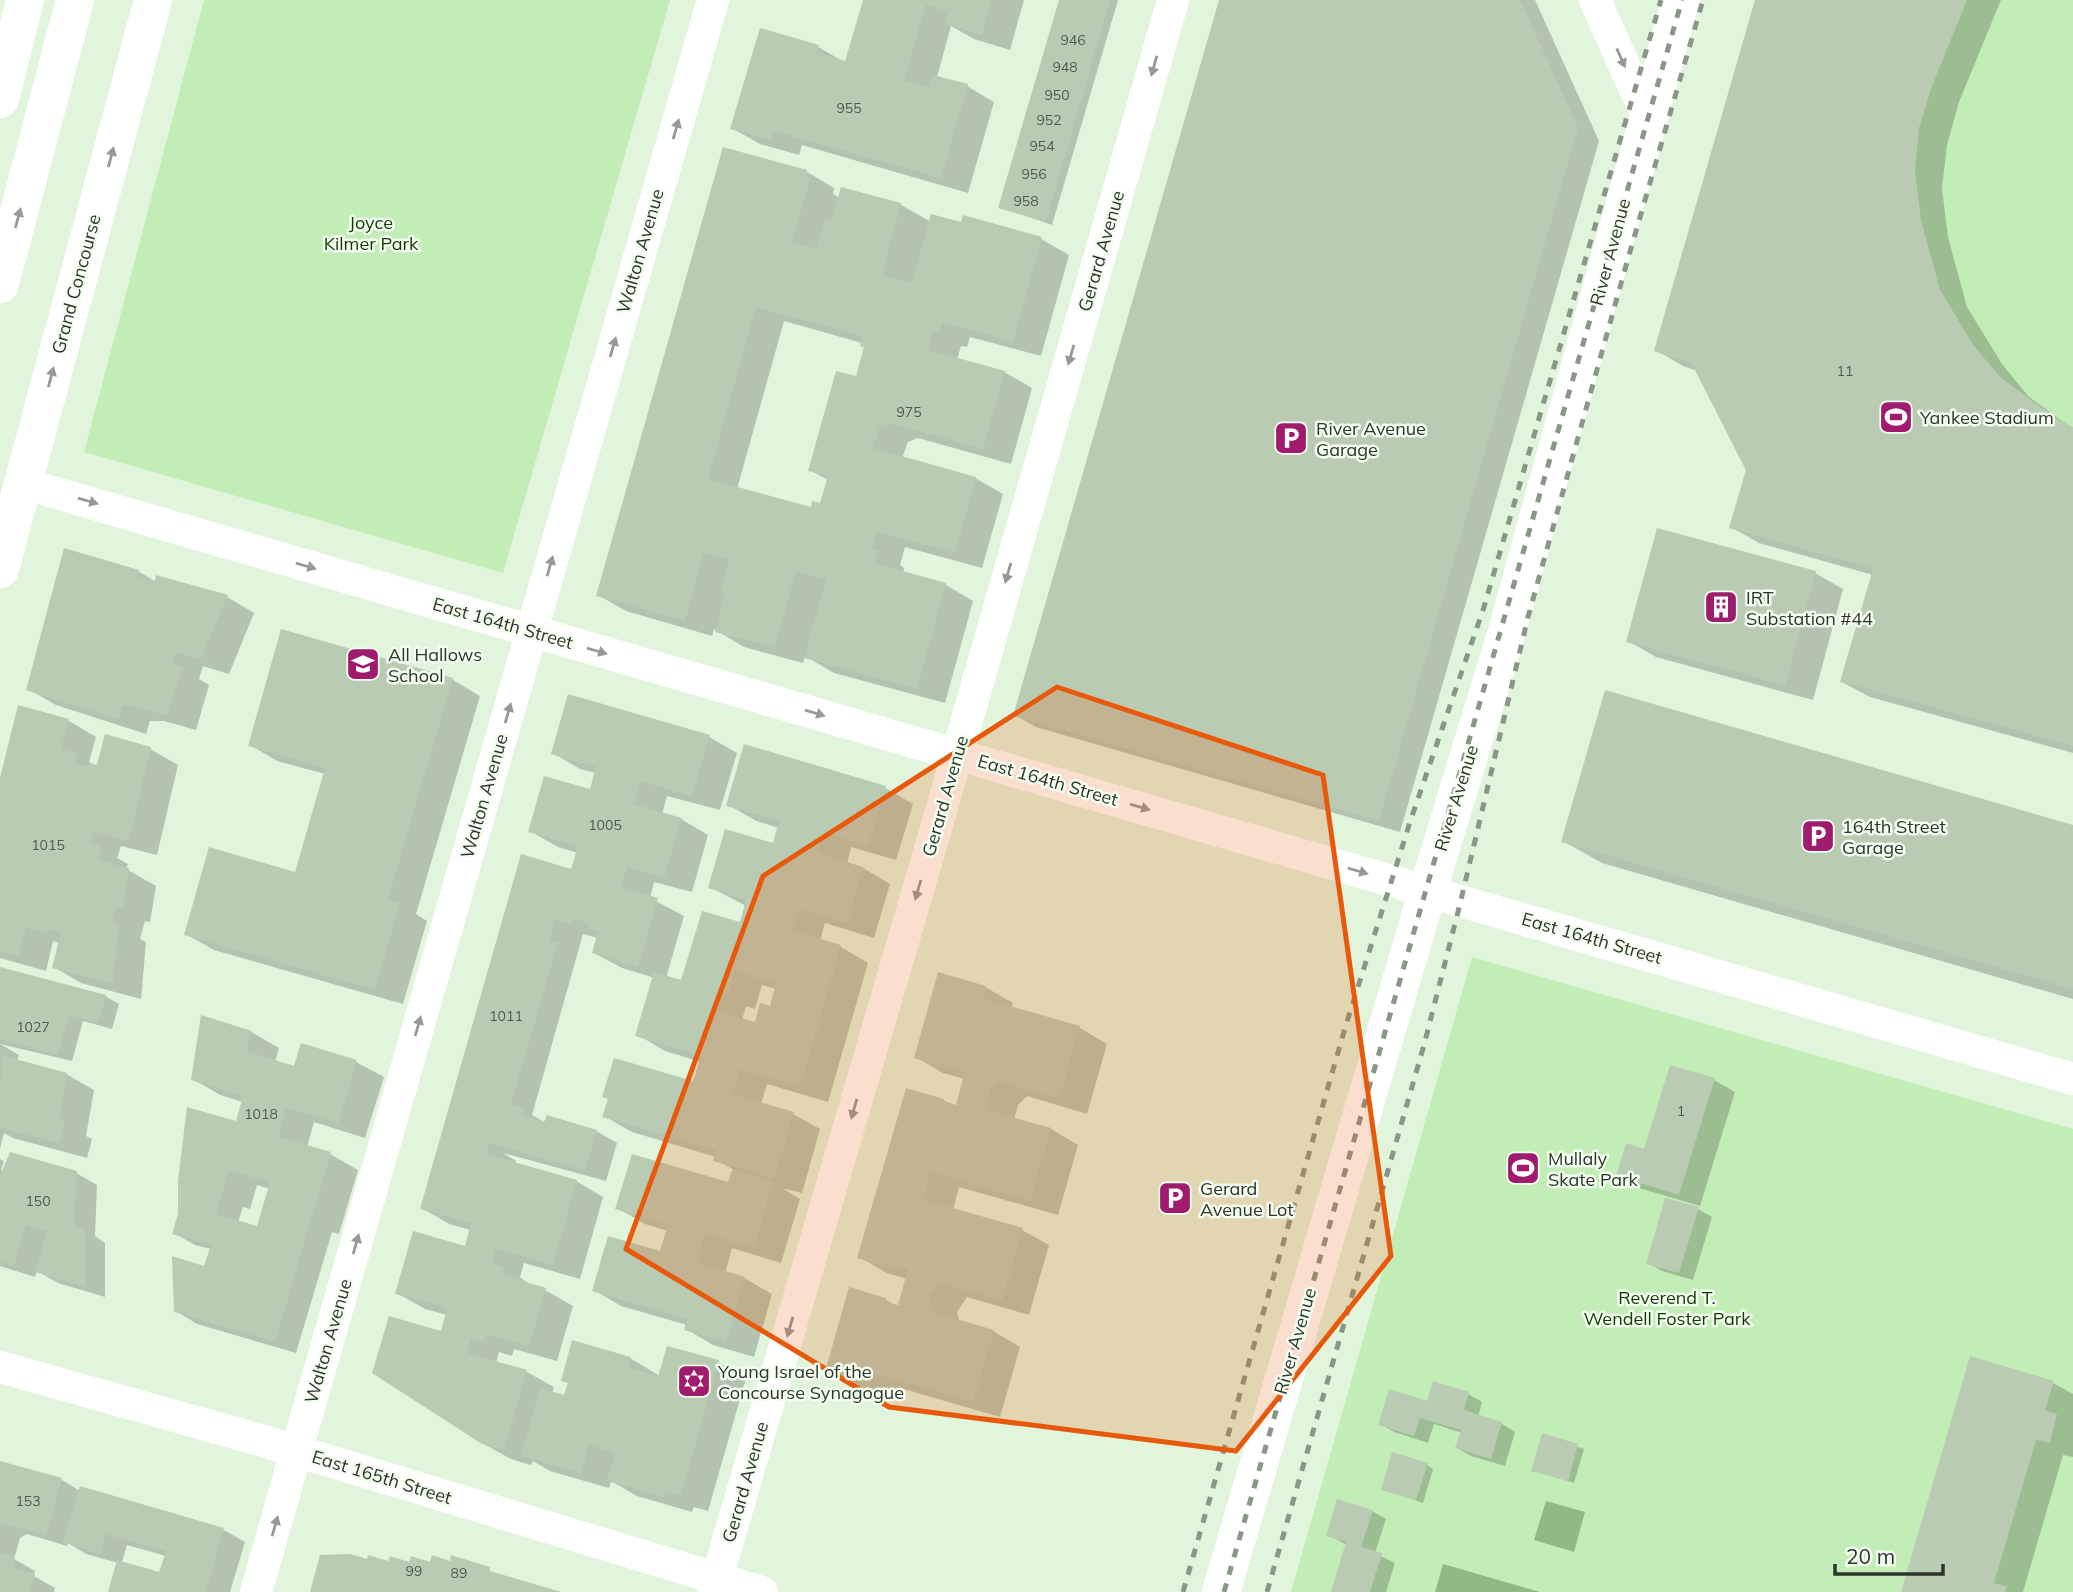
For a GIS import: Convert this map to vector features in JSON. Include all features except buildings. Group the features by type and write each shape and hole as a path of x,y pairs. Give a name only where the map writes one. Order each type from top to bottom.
{"main road":[{"path":"0,99 25,0"},
{"path":"0,284 75,0"},
{"name":"Grand Concourse","path":"0,569 153,0"},
{"name":"River Avenue","path":"1221,1592 1427,890 1507,631 1681,0"}],"street":[{"name":"Walton Avenue","path":"256,1592 713,0"},
{"name":"Gerard Avenue","path":"715,1585 1173,0"},
{"path":"1595,0 1647,116"},
{"name":"East 164th Street","path":"22,483 2073,1079"},
{"name":"East 165th Street","path":"0,1367 296,1451 715,1585 762,1592"}],"highlighted area":[{"path":"1057,687 1323,775 1391,1256 1236,1451 889,1407 626,1249 763,876"}],"green space":[{"name":"Joyce Kilmer Park","path":"204,0 670,0 503,573 84,452"},
{"name":"Yankee Stadium","path":"1755,0 2073,0 2073,746 1840,682 1873,569 1729,528 1746,470 1692,364 1654,351"},
{"name":"Reverend T. Wendell Foster Park","path":"1472,957 2073,1129 2073,1592 1291,1592"}],"shaded area":[{"path":"1546,1501 1585,1512 1574,1552 1534,1540"},
{"path":"1443,1564 1540,1592 1435,1592"}],"railway":[{"path":"1183,1592 1345,1028 1411,819 1484,607 1661,0"},
{"path":"1224,1592 1682,0"},
{"path":"1267,1592 1424,1045 1528,617 1703,0"}],"place":[{"name":"Yankee Stadium","path":"1896,417"},
{"name":"River Avenue Garage","path":"1291,438"},
{"name":"IRT Substation #44","path":"1721,607"},
{"name":"All Hallows School","path":"363,664"},
{"name":"164th Street Garage","path":"1818,836"},
{"name":"Mullaly Skate Park","path":"1523,1168"},
{"name":"Gerard Avenue Lot","path":"1175,1198"},
{"name":"Young Israel of the Concourse Synagogue","path":"694,1381"}]}
